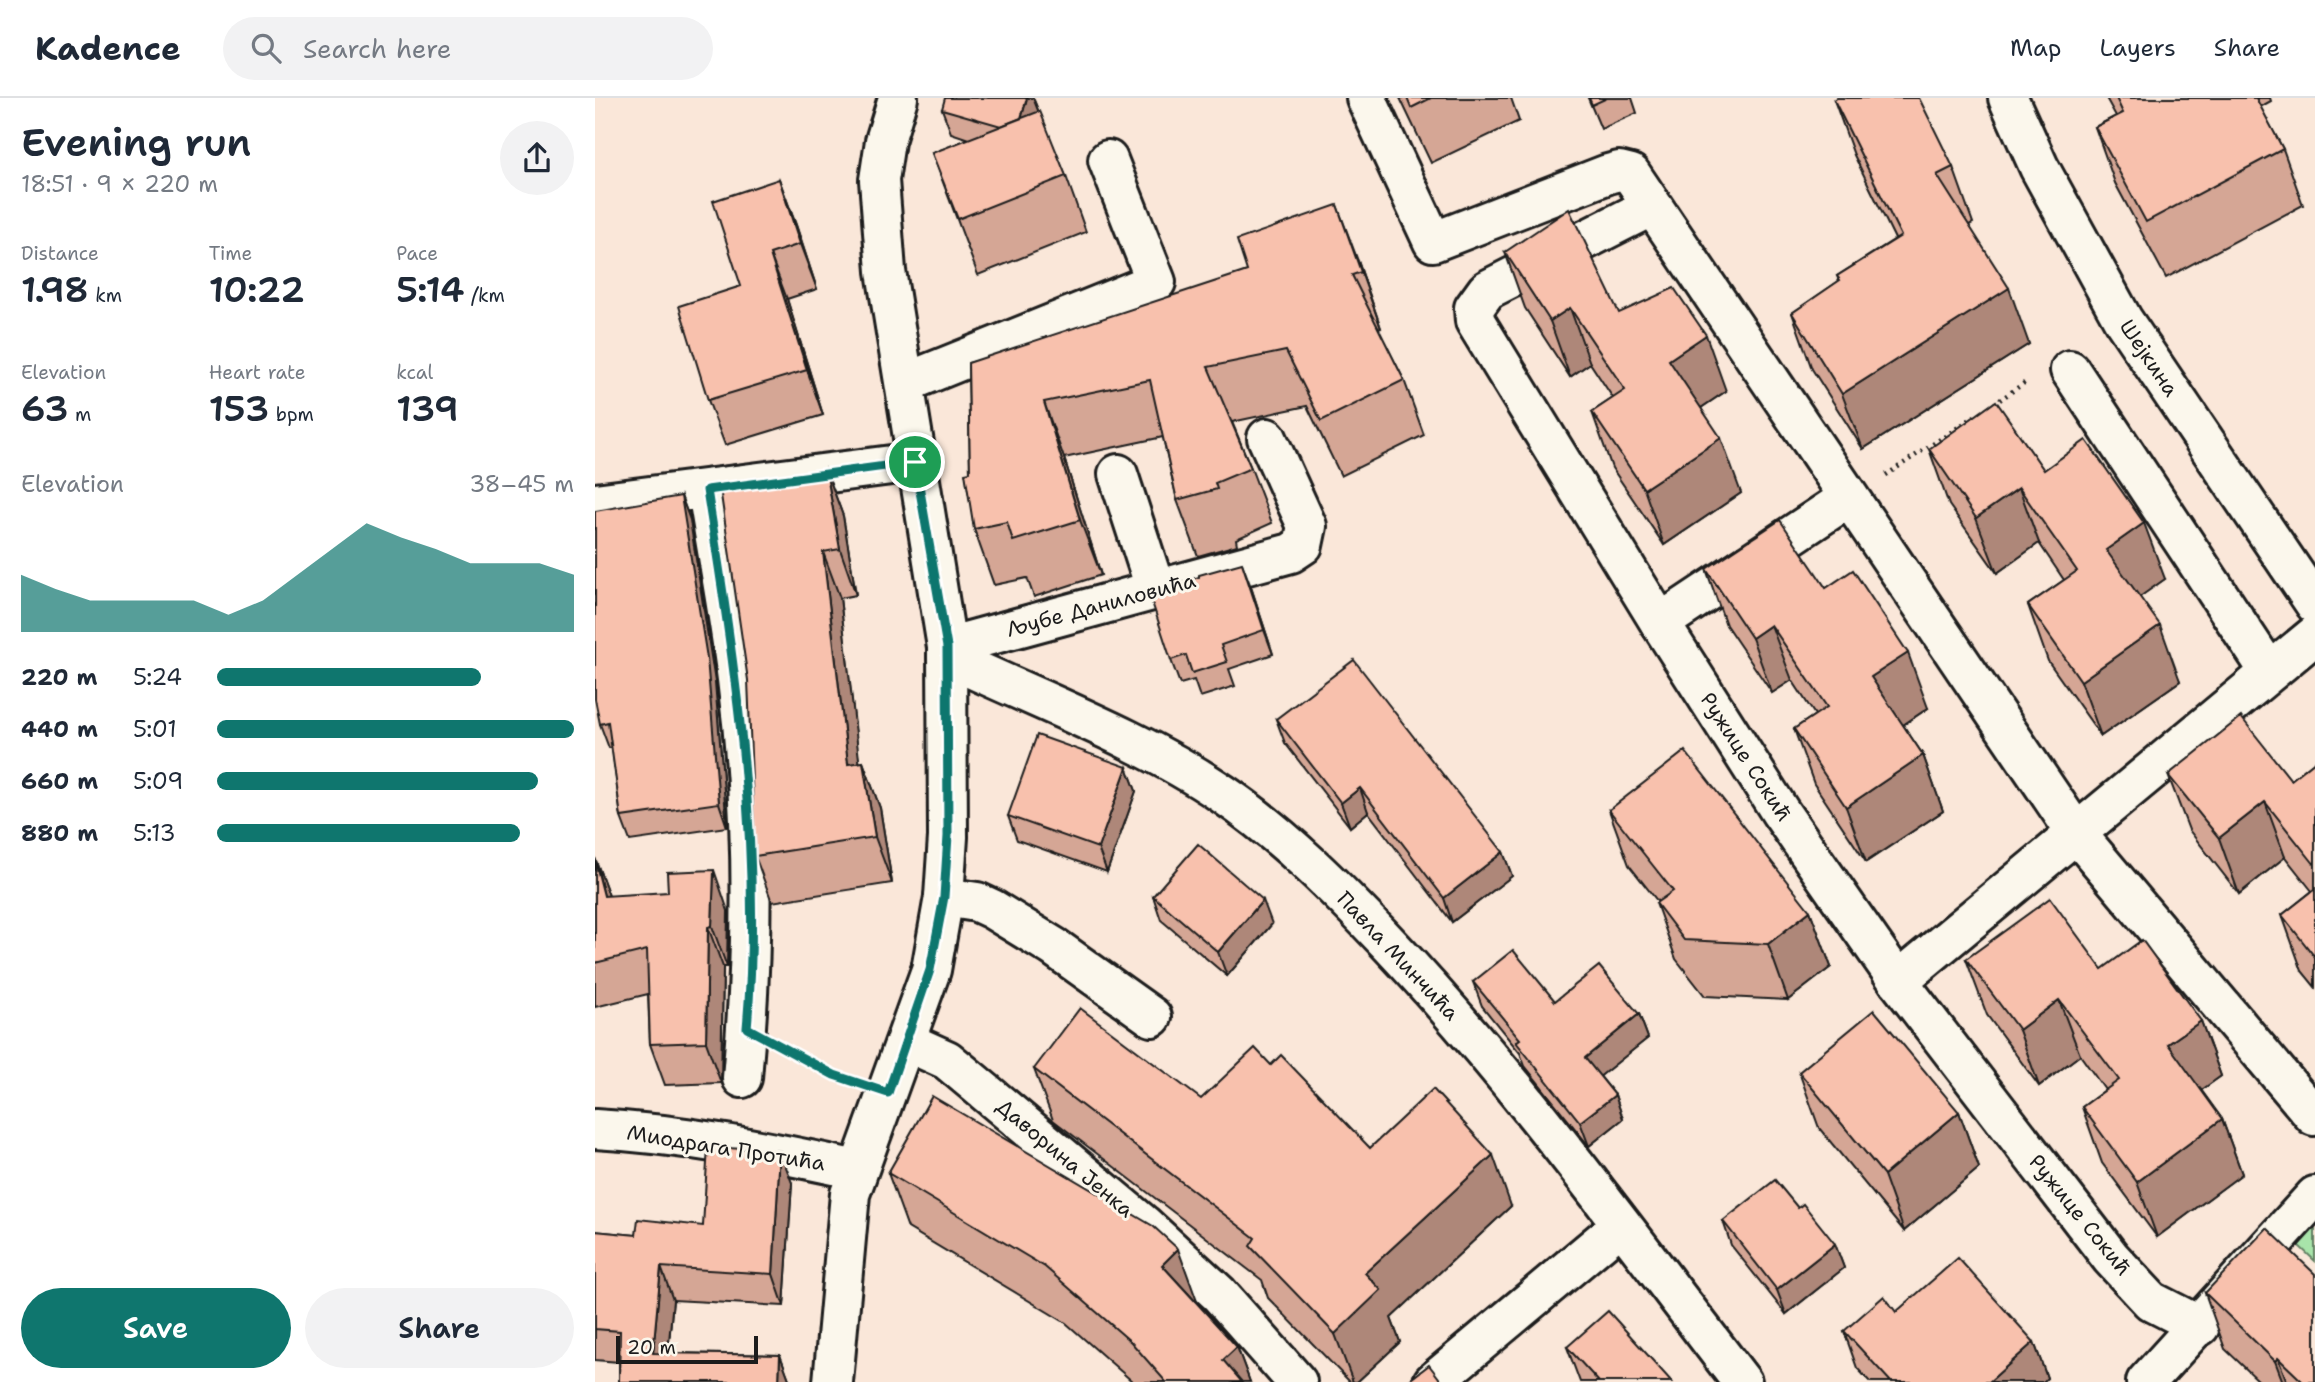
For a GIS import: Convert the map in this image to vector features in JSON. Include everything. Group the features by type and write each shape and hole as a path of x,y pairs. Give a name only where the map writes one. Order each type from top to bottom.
{"street":[{"path":"832,1382 843,1239 850,1194 907,1042 930,970 944,897 948,836 947,652 886,271 879,180 885,141 898,98"},
{"path":"1366,98 1433,242 1619,171 1631,174 2075,833 2314,1116"},
{"name":"Шејкина","path":"2008,98 2039,167 2123,320 2315,604"},
{"path":"905,383 1156,282 1108,160"},
{"name":"Ружице Сокић","path":"1651,206 1487,290 1478,298 1474,308 1475,321 1660,623 1781,813 1898,981 2111,1258 2151,1301 2200,1326"},
{"path":"2052,374 2269,671"},
{"name":"Љубе Даниловића","path":"947,652 1291,553 1303,545 1307,526 1267,438"},
{"path":"595,503 915,462"},
{"path":"1118,474 1156,591"},
{"path":"707,490 738,694 749,841 750,991 742,1077"},
{"path":"1660,623 1848,498"},
{"path":"1898,981 2315,635"},
{"name":"Павла Минчића","path":"947,652 1166,760 1224,794 1296,851 1431,989 1621,1224 1742,1382"},
{"path":"944,897 977,902 992,909 1054,947 1152,1017"},
{"name":"Даворина Јенка","path":"907,1042 947,1060 1133,1216 1219,1294 1297,1382"},
{"name":"Миодрага Протића","path":"595,1129 649,1132 753,1148 857,1170"},
{"path":"2148,1381 2315,1196"},
{"path":"1433,1382 1621,1224"}],"path":[{"path":"1899,467 2052,374"},
{"path":"747,1028 834,1075 888,1093"}],"green space":[{"path":"2315,1195 2315,1261 2282,1230"}],"building":[{"path":"945,98 1027,98 1021,118 1001,126 942,109"},
{"path":"1407,98 1431,98 1411,108"},
{"path":"1589,98 1607,98 1592,105"},
{"path":"1919,98 1953,167 1937,175 2009,288 1842,394 1792,313 1840,280 1837,276 1901,236 1834,100"},
{"path":"2116,98 2256,98 2283,149 2146,222 2095,127 2123,113"},
{"path":"1040,111 1066,176 958,219 932,153"},
{"path":"779,179 800,244 770,254 807,370 708,400 679,306 741,286 713,201"},
{"path":"1337,205 1361,272 1352,275 1404,380 1321,421 1286,351 1208,367 1251,468 1215,483 1217,489 1177,500 1150,380 1044,402 1080,520 1013,541 1007,522 974,529 965,473 970,472 968,363 1247,271 1237,240"},
{"path":"1569,209 1619,313 1674,288 1706,335 1669,360 1721,438 1644,489 1592,412 1625,390 1570,308 1550,321 1505,252"},
{"path":"1996,401 2044,470 2086,440 2144,523 2106,550 2160,625 2081,681 2028,605 2077,571 2019,488 1976,518 1929,449"},
{"path":"826,470 840,549 823,552 848,764 863,762 875,837 755,856 748,680 720,488"},
{"path":"681,496 707,658 719,803 621,817 608,722 600,724 595,699 595,511"},
{"path":"1780,520 1826,588 1853,570 1908,653 1871,677 1923,755 1846,807 1794,729 1827,707 1771,625 1752,638 1706,569"},
{"path":"1242,563 1264,630 1221,645 1227,662 1192,673 1186,655 1171,660 1149,593"},
{"path":"1354,660 1503,852 1444,898 1360,788 1341,803 1276,719"},
{"path":"2241,717 2291,780 2315,761 2315,865 2265,802 2219,838 2168,775"},
{"path":"1037,735 1127,767 1098,848 1008,816"},
{"path":"1685,751 1810,911 1768,944 1684,940 1656,903 1673,891 1609,810"},
{"path":"1198,844 1263,900 1218,952 1153,896"},
{"path":"595,861 604,896 668,892 667,872 714,870 712,926 708,927 706,1042 650,1044 647,950 595,963"},
{"path":"2315,889 2315,957 2282,915"},
{"path":"2050,898 2102,969 2142,940 2201,1021 2168,1044 2222,1119 2137,1182 2082,1107 2119,1080 2059,1000 2019,1030 1966,959"},
{"path":"1513,950 1555,1001 1599,966 1639,1014 1585,1058 1615,1095 1580,1122 1516,1042 1520,1039 1473,982"},
{"path":"1080,1008 1201,1099 1255,1048 1271,1065 1281,1055 1370,1148 1433,1089 1493,1155 1365,1273 1381,1290 1335,1334 1250,1246 1255,1238 1034,1069"},
{"path":"1874,1010 1959,1112 1884,1175 1799,1072"},
{"path":"932,1096 1153,1226 1178,1249 1162,1265 1237,1347 1223,1360 1242,1382 1166,1382 1131,1342 1045,1267 888,1173"},
{"path":"708,1147 780,1151 773,1274 661,1267 653,1353 780,1355 779,1382 619,1382 620,1331 595,1329 595,1231 636,1235 638,1219 703,1226"},
{"path":"1775,1180 1798,1208 1803,1204 1835,1244 1777,1290 1723,1221"},
{"path":"2267,1228 2315,1274 2315,1382 2303,1382 2278,1358 2275,1361 2205,1293"},
{"path":"1958,1258 2034,1342 1989,1382 1891,1382 1844,1331 1884,1296 1896,1312"},
{"path":"1608,1311 1672,1382 1599,1382 1567,1347"},
{"path":"1429,1365 1442,1382 1407,1382"}],"route":[{"path":"915,462 947,647 948,836 944,897 930,970 888,1093 834,1075 747,1028 750,991 749,841 737,681 707,490 915,462"}]}
